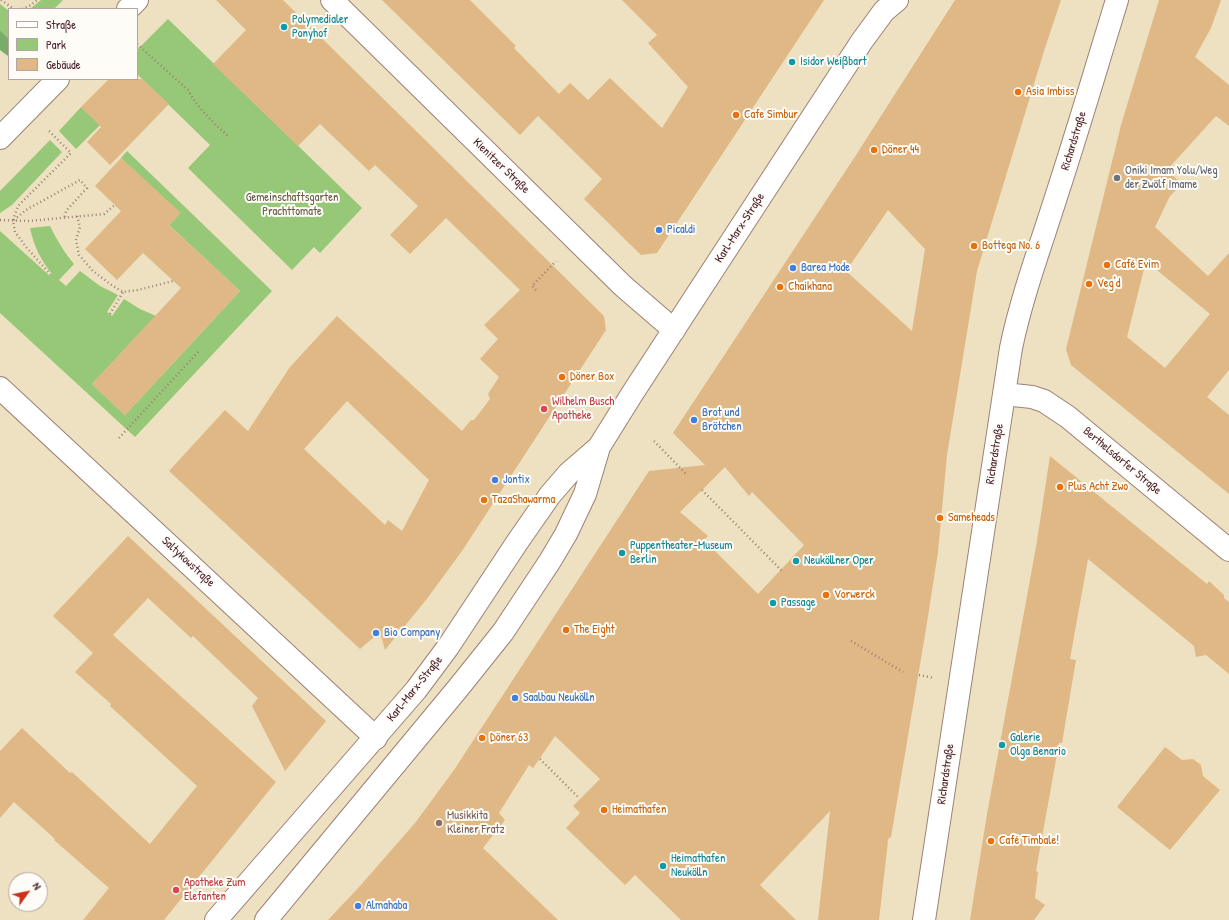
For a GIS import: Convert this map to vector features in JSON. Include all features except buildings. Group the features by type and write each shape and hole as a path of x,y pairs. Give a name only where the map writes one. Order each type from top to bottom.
{"street":[{"path":"129,8 137,0"},
{"name":"Kienitzer Straße","path":"332,0 623,286 674,330"},
{"name":"Richardstraße","path":"924,920 1014,330 1117,0"},
{"name":"Karl-Marx-Straße","path":"266,920 503,632 566,534 585,494 599,447 858,48 885,3"},
{"path":"0,138 57,80"},
{"name":"Saltykowstraße","path":"0,388 376,738"},
{"name":"Berthelsdorfer Straße","path":"1004,394 1044,400 1068,417 1229,550"},
{"name":"Karl-Marx-Straße","path":"216,920 376,738 416,690 431,671 550,495 569,473 599,447"}],"path":[{"path":"1,0 13,8"},
{"path":"24,8 37,0"},
{"path":"138,45 188,90 193,100 206,116 229,137"},
{"path":"49,131 71,153 18,206 13,220 19,237 51,275"},
{"path":"13,220 26,210 80,180 87,188 66,211 64,219"},
{"path":"0,220 29,221 64,219 78,216 104,214 115,205"},
{"path":"78,216 80,227 76,240 79,255 93,271 110,284 124,292 172,281"},
{"path":"536,290 532,286 556,261"},
{"path":"110,314 124,292"},
{"path":"119,438 199,351"},
{"path":"654,441 687,475"},
{"path":"702,490 782,570"},
{"path":"851,642 903,672"},
{"path":"919,675 927,676"},
{"path":"540,758 579,798"}],"green space":[{"path":"41,0 63,0 55,8 31,8"},
{"path":"0,4 8,10 8,38 0,30"},
{"name":"Gemeinschaftsgarten Prachttomate","path":"168,19 362,208 320,253 314,247 292,270 188,168 210,145 138,75 138,49"},
{"path":"0,30 8,38 8,56 0,50"},
{"path":"81,107 100,125 76,149 59,131"},
{"path":"50,140 62,152 12,205 0,213 0,191"},
{"path":"127,151 272,291 135,437 0,313 0,231 50,276 52,274 38,252 33,241 30,228 50,226 61,246 74,264 59,280 66,286 80,271 100,286 118,295 107,312 112,316 124,299 140,309 156,316 92,384 125,415 240,291 169,225 180,213 121,158"}],"place":[{"name":"Polymedialer Ponyhof","path":"284,27"},
{"name":"Isidor Weißbart","path":"792,62"},
{"name":"Asia Imbiss","path":"1018,92"},
{"name":"Cafe Simbur","path":"736,115"},
{"name":"Döner 44","path":"874,150"},
{"name":"Oniki Imam Yolu/Weg der Zwölf Imame","path":"1117,178"},
{"name":"Picaldi","path":"659,230"},
{"name":"Bottega No. 6","path":"974,246"},
{"name":"Café Evim","path":"1107,265"},
{"name":"Barea Mode","path":"793,268"},
{"name":"Veg'd","path":"1089,284"},
{"name":"Chaikhana","path":"780,287"},
{"name":"Döner Box","path":"562,377"},
{"name":"Wilhelm Busch Apotheke","path":"544,409"},
{"name":"Brot und Brötchen","path":"694,420"},
{"name":"Jontix","path":"495,480"},
{"name":"Plus Acht Zwo","path":"1060,487"},
{"name":"TazaShawarma","path":"484,500"},
{"name":"Sameheads","path":"940,518"},
{"name":"Puppentheater-Museum Berlin","path":"622,553"},
{"name":"Neuköllner Oper","path":"796,561"},
{"name":"Vorwerck","path":"826,595"},
{"name":"Passage","path":"773,603"},
{"name":"The Eight","path":"566,630"},
{"name":"Bio Company","path":"376,633"},
{"name":"Saalbau Neukölln","path":"515,698"},
{"name":"Döner 63","path":"482,738"},
{"name":"Galerie Olga Benario","path":"1002,745"},
{"name":"Heimathafen","path":"604,810"},
{"name":"Musikkita Kleiner Fratz","path":"439,823"},
{"name":"Café Timbale!","path":"991,841"},
{"name":"Heimathafen Neukölln","path":"663,866"},
{"name":"Apotheke Zum Elefanten","path":"176,890"},
{"name":"Almahaba","path":"358,906"}]}
